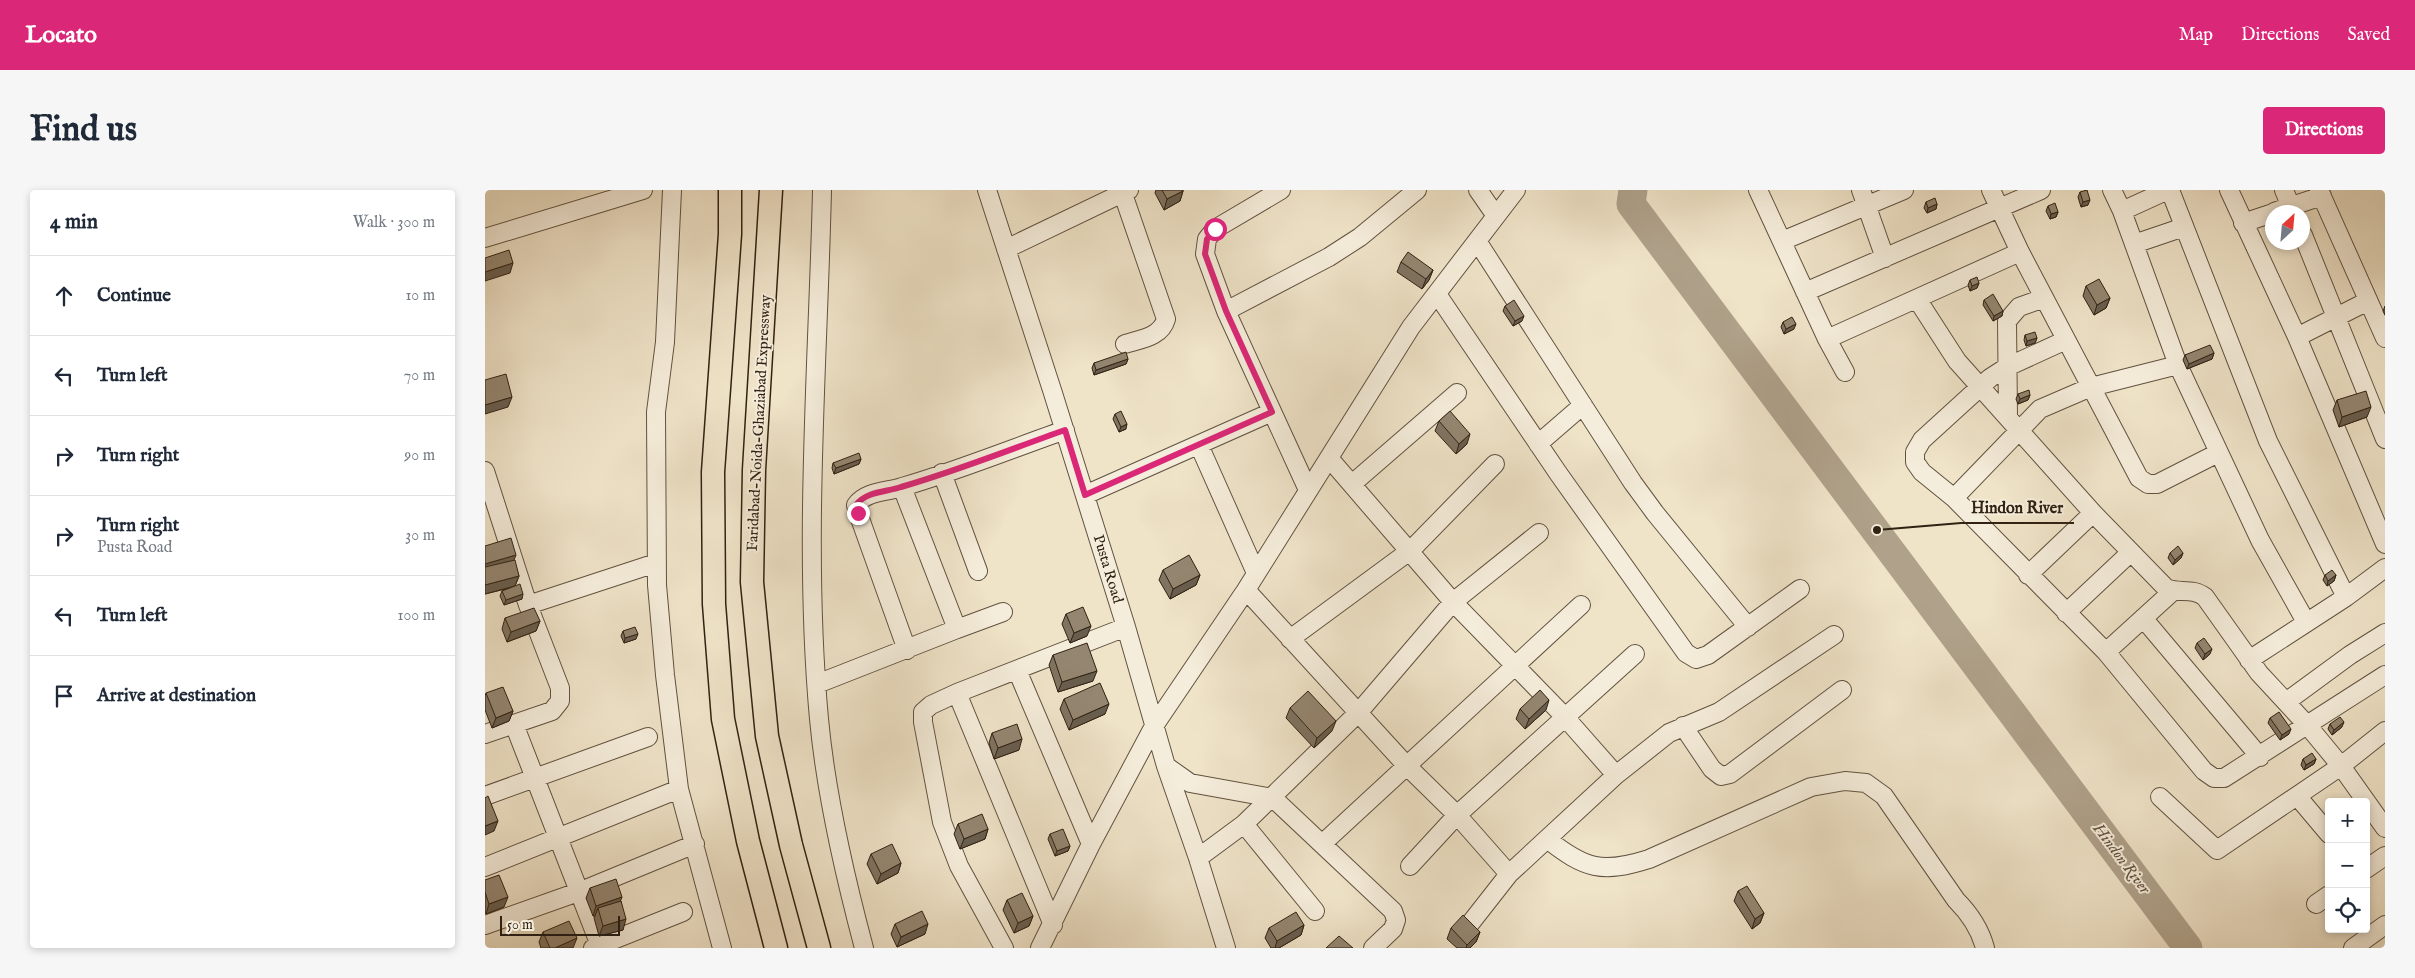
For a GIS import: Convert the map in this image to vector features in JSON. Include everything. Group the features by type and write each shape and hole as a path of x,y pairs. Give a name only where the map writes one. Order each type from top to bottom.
{"main road":[{"path":"731,190 730,234 713,472 714,604 723,719 748,841 776,948"},
{"name":"Faridabad-Noida-Ghaziabad Expressway","path":"771,190 754,470 752,582 767,736 791,845 819,948"}],"street":[{"path":"485,238 643,190"},
{"path":"672,190 665,342 656,412 656,563 665,675 679,789 722,948"},
{"path":"822,190 814,396 811,557 817,684 826,772 864,948"},
{"name":"Pusta Road","path":"987,190 1065,430 1126,627 1165,766 1198,858 1226,948"},
{"path":"1281,190 1215,229 1207,239 1205,254 1226,311 1309,490"},
{"path":"1226,311 1329,257 1352,242 1417,190"},
{"path":"1478,190 1496,216"},
{"path":"1040,948 1053,925 1091,844 1154,726 1256,573 1411,327 1516,190"},
{"path":"1782,241 1863,197 1904,190"},
{"path":"1991,190 2020,252 2139,478 2148,484 2157,484 2218,453"},
{"path":"1805,292 2041,190"},
{"path":"2112,190 2122,211 2178,365 2260,540 2305,622"},
{"path":"2122,211 2169,190 2268,440 2346,597"},
{"path":"2229,190 2297,338 2385,544"},
{"path":"2284,190 2290,205"},
{"path":"1761,191 1805,292 1845,372"},
{"path":"1006,249 1092,197 1126,192 1166,319 1163,328 1156,334 1125,344"},
{"path":"2301,205 2321,193 2385,338"},
{"path":"1863,197 1885,258"},
{"path":"2243,222 2265,215"},
{"path":"2134,244 2184,227"},
{"path":"1477,241 1655,513 1749,627"},
{"path":"2309,250 2385,439"},
{"path":"1827,339 2020,252"},
{"path":"1437,294 1538,444 1686,653 1696,659 1708,655 1800,589"},
{"path":"2008,416 2007,321 2011,314 2019,307 2044,298"},
{"path":"1917,299 1957,361 1982,386 2093,513 2166,588 2173,591 2193,590 2205,596 2249,660 2341,766 2385,828"},
{"path":"2297,338 2334,316 2368,301"},
{"path":"2066,340 2007,367 1982,386 1922,440 1915,452 1915,462 1922,472 1954,498 2106,652 2204,771 2214,778 2224,778 2260,757 2385,675"},
{"path":"1954,498 2021,431 2040,409 2091,387 2178,365"},
{"path":"1352,484 1457,393"},
{"path":"1538,444 1583,404"},
{"path":"1085,495 1272,412"},
{"path":"907,650 856,505 868,495 902,487 1065,430"},
{"path":"1199,445 1256,573"},
{"path":"1329,458 1411,550 1453,602 1564,716 1616,775"},
{"path":"1290,639 1411,550 1495,464"},
{"path":"485,471 529,605 560,688 559,701 552,710 485,734"},
{"path":"942,473 977,571"},
{"path":"902,487 957,629"},
{"path":"2028,575 2093,513"},
{"path":"1198,858 1245,824 1358,713 1453,602 1539,533"},
{"path":"2066,613 2131,552"},
{"path":"529,605 656,563"},
{"path":"2249,660 2346,597 2385,568"},
{"path":"1245,590 1406,765 1457,815 1509,874"},
{"path":"2106,652 2173,591"},
{"path":"1322,844 1581,605"},
{"path":"817,684 1003,612"},
{"path":"2143,618 2260,757"},
{"path":"1004,948 959,866 942,822 923,722 923,712 931,705 957,693 1126,627"},
{"path":"2286,702 2350,655 2385,633"},
{"path":"1469,925 1509,874 1616,775 1669,733 1719,712 1834,635"},
{"path":"1410,866 1457,815 1564,716 1635,654"},
{"path":"1017,670 1091,844"},
{"path":"1683,726 1712,769 1721,776 1730,774 1842,690"},
{"path":"957,693 1053,925"},
{"path":"514,724 581,891 598,947 683,912"},
{"path":"2160,797 2217,850 2341,766 2385,731"},
{"path":"485,796 647,737"},
{"path":"1165,766 1190,783 1273,798 1393,911 1397,920 1393,929 1373,948"},
{"path":"1547,839 1568,856 1602,868 1621,868 1649,858 1811,787 1845,781 1866,783 1884,796 1956,900 1969,912 1985,948"},
{"path":"485,867 679,789"},
{"path":"2297,796 2325,829"},
{"path":"1245,824 1315,911"},
{"path":"485,925 581,891 695,844"},
{"path":"2370,855 2376,854 2385,848"},
{"path":"2370,866 2385,856"},
{"path":"2353,948 2385,925"}],"building":[{"path":"1162,190 1183,190 1183,191 1167,199"},
{"path":"2087,190 2090,200 2083,202 2080,192"},
{"path":"1935,198 1937,204 1928,208 1926,202"},
{"path":"2055,203 2058,212 2051,214 2048,206"},
{"path":"509,250 513,263 485,272 485,258"},
{"path":"1408,252 1433,270 1426,279 1401,262"},
{"path":"1977,277 1979,283 1972,286 1970,280"},
{"path":"2099,279 2110,298 2097,305 2086,286"},
{"path":"1993,294 2003,311 1994,316 1984,300"},
{"path":"1514,300 1524,316 1515,321 1505,306"},
{"path":"1792,317 1796,324 1786,329 1783,322"},
{"path":"2035,332 2037,338 2027,341 2025,335"},
{"path":"2210,345 2214,353 2189,364 2185,355"},
{"path":"1126,352 1128,359 1096,370 1094,363"},
{"path":"506,374 512,397 485,405 485,380"},
{"path":"2029,390 2030,395 2020,399 2018,394"},
{"path":"2366,391 2371,407 2342,417 2337,400"},
{"path":"1121,411 1127,424 1121,427 1115,414"},
{"path":"1450,411 1470,434 1459,444 1439,421"},
{"path":"859,453 861,459 836,468 833,463"},
{"path":"511,538 516,555 485,564 485,546"},
{"path":"2178,546 2183,553 2175,560 2170,553"},
{"path":"1189,555 1200,575 1173,589 1163,570"},
{"path":"515,560 519,576 485,585 485,567"},
{"path":"2332,570 2336,575 2328,581 2325,575"},
{"path":"520,584 523,594 506,600 502,591"},
{"path":"1083,607 1091,626 1074,633 1066,614"},
{"path":"534,608 540,621 511,632 505,618"},
{"path":"635,627 638,634 625,638 623,631"},
{"path":"2204,638 2212,649 2205,654 2197,643"},
{"path":"1087,643 1097,671 1062,682 1053,655"},
{"path":"1100,683 1109,704 1073,720 1064,699"},
{"path":"503,687 513,711 496,718 486,693"},
{"path":"1540,690 1549,700 1529,719 1520,709"},
{"path":"1308,691 1336,721 1317,738 1290,708"},
{"path":"2279,712 2291,729 2282,735 2270,718"},
{"path":"2340,717 2344,722 2334,730 2330,724"},
{"path":"1017,724 1022,739 998,748 992,733"},
{"path":"2312,753 2316,759 2306,765 2303,759"},
{"path":"488,796 498,821 485,826 485,798"},
{"path":"982,814 988,829 964,839 958,824"},
{"path":"1063,829 1070,846 1057,851 1050,834"},
{"path":"892,844 901,863 881,874 871,854"},
{"path":"499,875 508,897 489,904 485,892 485,880"},
{"path":"616,879 622,897 596,906 590,888"},
{"path":"1747,886 1764,913 1755,919 1738,891"},
{"path":"1022,893 1033,916 1018,923 1007,900"},
{"path":"621,901 626,919 603,926 598,908"},
{"path":"922,911 928,924 901,937 895,924"},
{"path":"1296,912 1304,925 1277,941 1269,928"},
{"path":"1463,915 1480,932 1467,945 1451,928"},
{"path":"569,921 577,938 555,948 550,948 543,932"},
{"path":"1339,936 1353,948 1326,948"}],"waterway":[{"name":"Hindon River","path":"1633,190 1631,204 2188,948"}],"place":[{"name":"Hindon River","path":"1877,530"}],"route":[{"path":"858,513 856,505 868,495 902,487 1065,430 1085,495 1272,412 1226,311 1205,254 1207,239 1215,229"}]}
